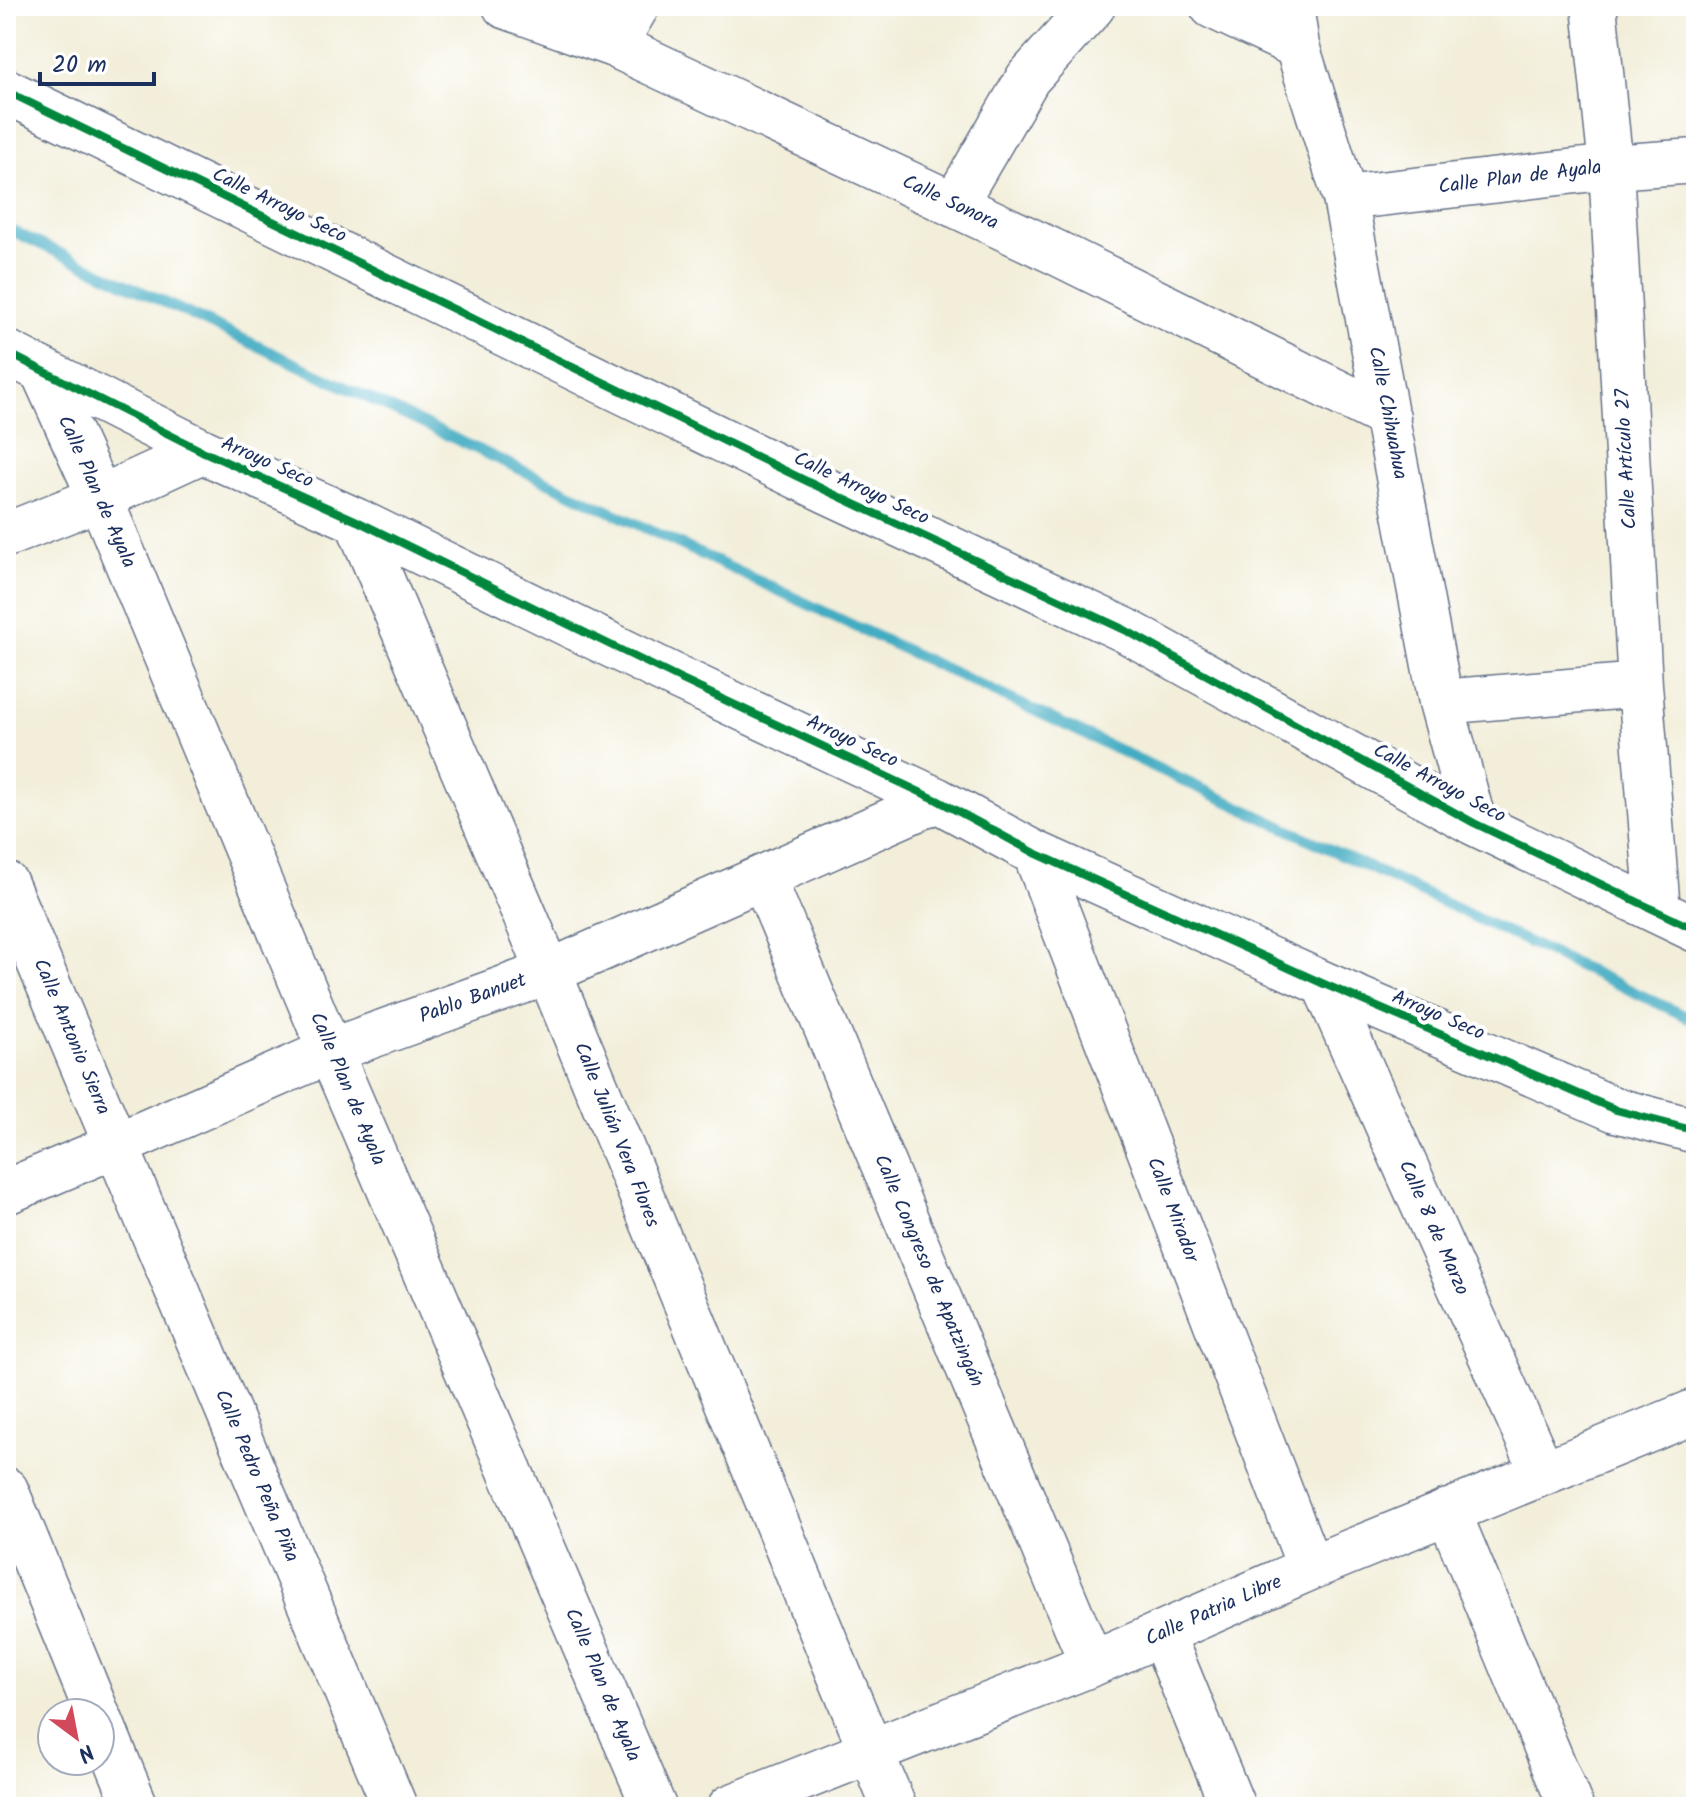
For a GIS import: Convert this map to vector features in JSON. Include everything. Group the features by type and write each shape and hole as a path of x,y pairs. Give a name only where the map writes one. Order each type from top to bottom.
{"street":[{"name":"Calle Sonora","path":"505,6 614,45 1055,252 1388,417"},
{"path":"614,45 637,6"},
{"path":"954,205 1028,78 1093,6"},
{"path":"1212,6 1294,26"},
{"name":"Calle Artículo 27","path":"1594,6 1611,167 1640,685 1658,911"},
{"name":"Calle Chihuahua","path":"1294,26 1345,198 1441,702 1474,823"},
{"name":"Calle Arroyo Seco","path":"6,91 813,485 1125,630 1474,823 1696,930"},
{"name":"Calle Plan de Ayala","path":"1345,198 1611,167 1696,161"},
{"name":"Calle Plan de Ayala","path":"24,361 100,498 330,1051 654,1807"},
{"name":"Arroyo Seco","path":"24,361 202,451 357,521 937,800 1035,853 1324,984 1616,1110 1696,1131"},
{"path":"6,535 100,498 202,451"},
{"name":"Calle Julián Vera Flores","path":"357,521 549,972 894,1807"},
{"path":"1441,702 1640,685"},
{"name":"Pablo Banuet","path":"6,1192 330,1051 549,972 937,800"},
{"name":"Calle Mirador","path":"1035,853 1310,1568"},
{"name":"Calle Congreso de Apatzingán","path":"763,877 1092,1664"},
{"name":"Calle Antonio Sierra","path":"6,884 117,1145"},
{"name":"Calle 8 de Marzo","path":"1324,984 1543,1473"},
{"name":"Calle Pedro Peña Piña","path":"117,1145 395,1807"},
{"name":"Calle Patria Libre","path":"730,1807 1092,1664 1310,1568 1696,1411"},
{"path":"6,1490 90,1697"},
{"path":"1448,1511 1571,1807"},
{"path":"1162,1634 1233,1807"},
{"path":"116,1758 136,1807"}],"waterway":[{"name":"Arroyo Seco","path":"6,228 1696,1021"}],"cycle path":[{"path":"6,91 827,491 1125,630 1474,823 1696,930"},
{"path":"6,352 202,451 357,521 937,800 1035,853 1324,984 1616,1110 1696,1131"}]}
